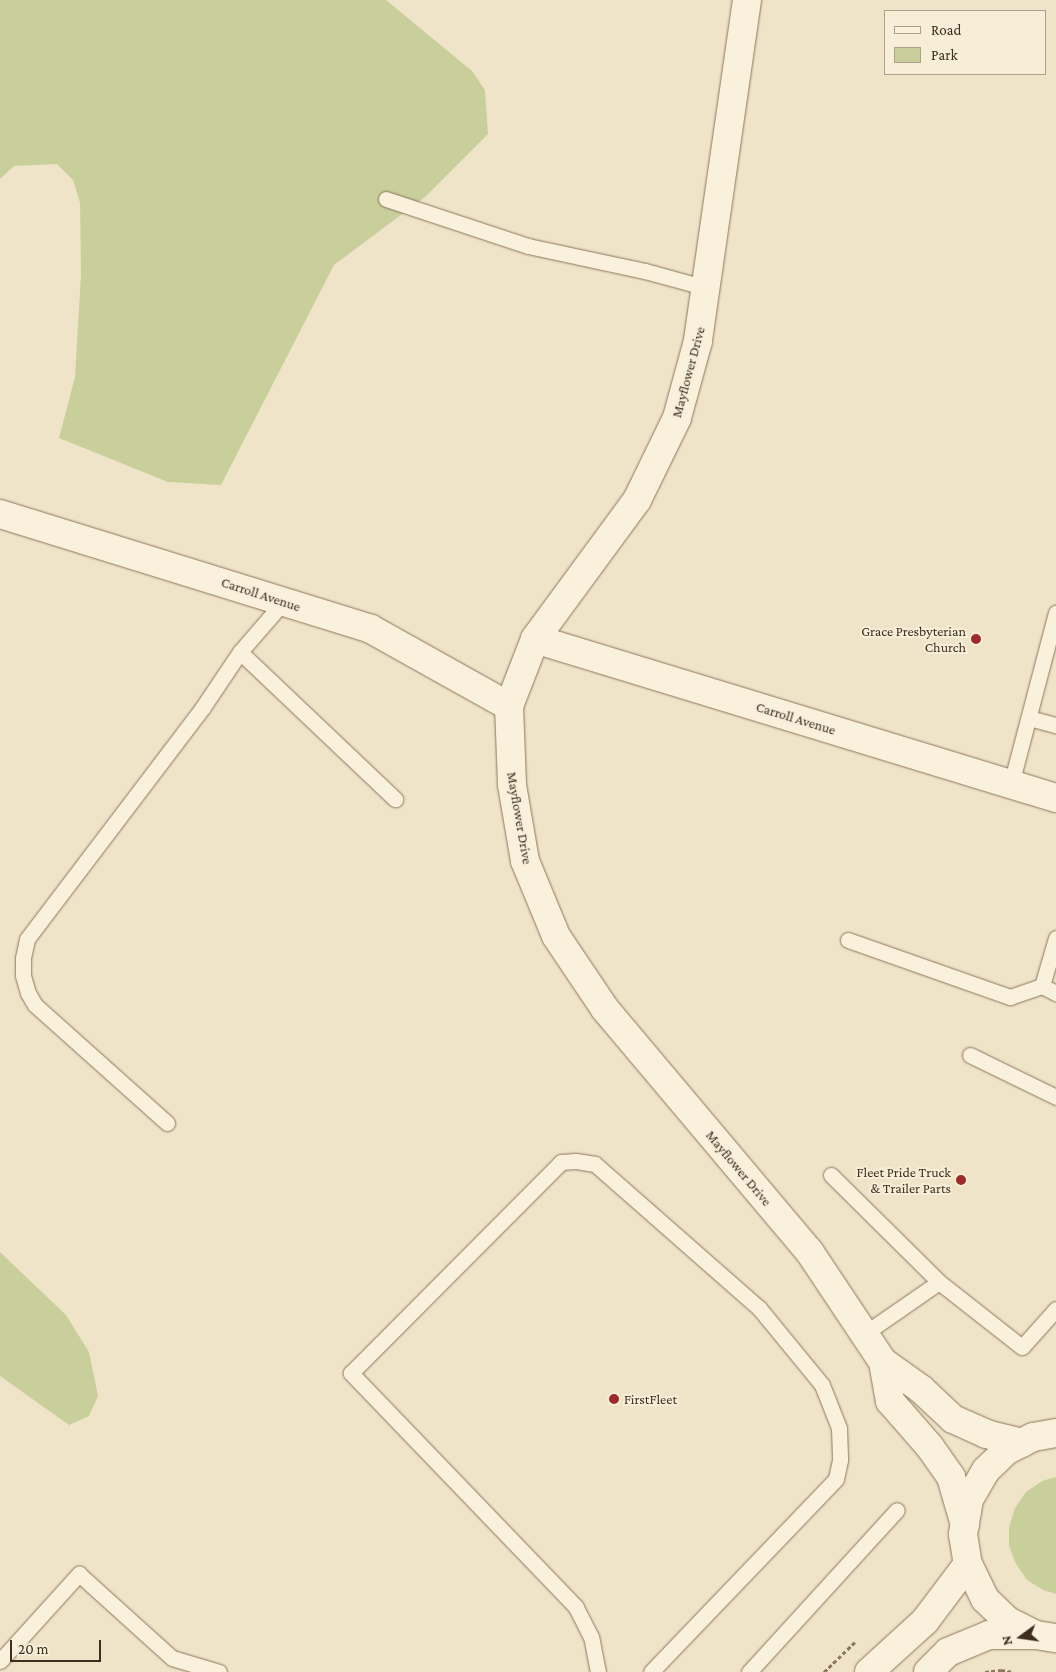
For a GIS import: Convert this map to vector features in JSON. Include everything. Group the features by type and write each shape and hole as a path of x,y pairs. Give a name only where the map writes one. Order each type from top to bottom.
{"street":[{"name":"Mayflower Drive","path":"747,0 698,341 673,426 637,500 535,639 509,706 512,785 525,861 556,936 605,1009 809,1251 883,1362 922,1389 953,1419 986,1434 1022,1443"},
{"name":"Carroll Avenue","path":"0,514 370,629 509,706"},
{"name":"Carroll Avenue","path":"535,639 1056,798"},
{"name":"Mayflower Drive","path":"883,1362 890,1401 930,1447 951,1477 965,1525"},
{"path":"1046,1637 1008,1621 985,1599 968,1564 963,1534 969,1500 986,1470 1007,1450 1033,1437 1056,1433"},
{"path":"869,1672 925,1621 968,1564"},
{"path":"928,1672 948,1652 989,1636 1046,1637"}],"lane":[{"path":"386,199 528,246 637,269 707,288"},
{"path":"167,1123 35,1005 28,993 23,975 23,958 27,938 203,707 240,652 284,601"},
{"path":"1011,784 1055,619"},
{"path":"240,652 395,799"},
{"path":"1029,718 1056,725"},
{"path":"1042,986 1056,938"},
{"path":"848,940 1010,997 1042,986 1056,993"},
{"path":"970,1055 1056,1097"},
{"path":"598,1672 591,1637 576,1607 351,1373 561,1162 576,1161 595,1164 759,1308 822,1385 839,1428 840,1460 836,1479 651,1672"},
{"path":"831,1175 939,1282 1022,1347 1056,1309"},
{"path":"864,1334 939,1282"},
{"path":"749,1672 897,1510"},
{"path":"0,1661 79,1574 172,1658 220,1672"}],"path":[{"path":"985,1672 1002,1670 1014,1672"}],"green space":[{"path":"0,0 386,0 472,71 485,90 488,134 425,197 334,265 221,485 168,482 59,438 75,377 81,275 80,203 73,180 57,164 14,166 0,179"},
{"path":"0,1252 66,1315 89,1352 98,1396 89,1416 69,1425 0,1376"},
{"path":"1056,1477 1056,1594 1043,1590 1027,1580 1016,1564 1009,1546 1009,1527 1015,1508 1026,1492 1042,1481"}],"place":[{"name":"Grace Presbyterian Church","path":"976,639"},
{"name":"Fleet Pride Truck & Trailer Parts","path":"961,1180"},
{"name":"FirstFleet","path":"614,1399"}]}
